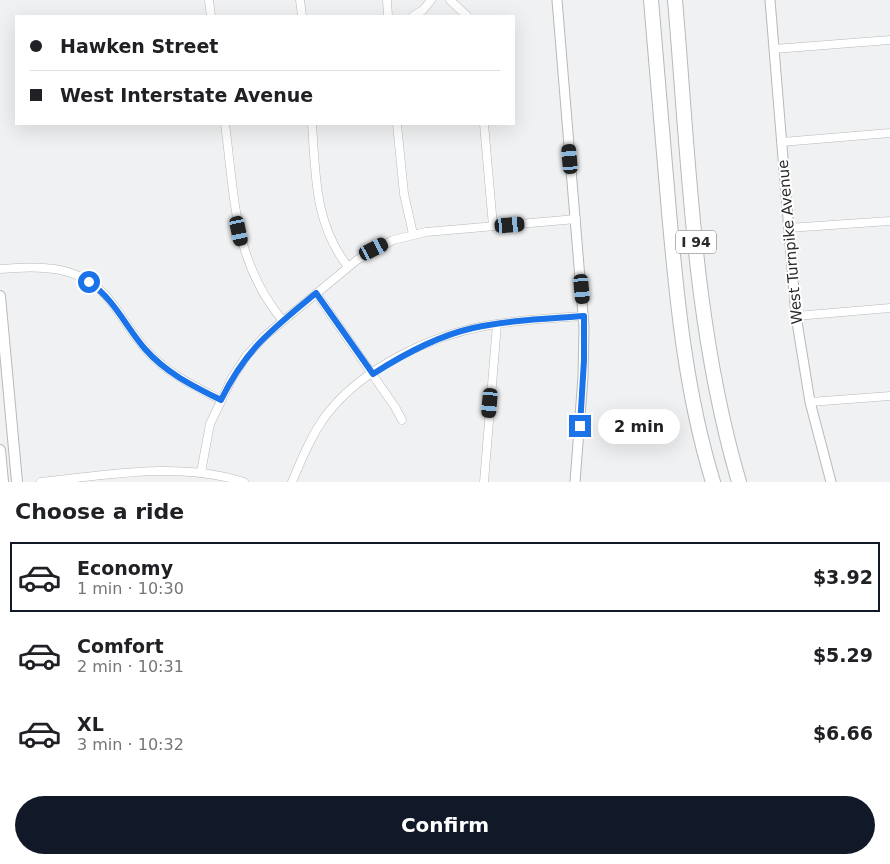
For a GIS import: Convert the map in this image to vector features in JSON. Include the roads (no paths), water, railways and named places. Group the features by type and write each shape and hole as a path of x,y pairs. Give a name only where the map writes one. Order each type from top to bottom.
{"highway":[{"name":"I 94","path":"651,0 675,276 696,416 713,482"},
{"name":"I 94","path":"675,0 705,326 721,413 739,482"}],"main road":[{"path":"0,296 17,482"},
{"path":"0,450 3,482"}],"street":[{"path":"209,0 211,15"},
{"path":"300,0 302,15"},
{"path":"387,0 388,15"},
{"path":"415,15 423,10 432,0"},
{"path":"450,0 466,15"},
{"path":"557,0 584,316 584,360 575,482"},
{"name":"West Turnpike Avenue","path":"770,0 796,316 810,402 831,482"},
{"path":"774,49 890,40"},
{"path":"225,125 243,250 258,286 283,321"},
{"path":"312,125 319,207 333,248 348,267"},
{"path":"397,125 404,194 413,234"},
{"path":"484,125 493,226"},
{"path":"782,142 890,133"},
{"path":"201,472 207,433 221,400 247,354 283,321 348,267 384,244 413,234 434,230 576,218"},
{"path":"788,228 890,221"},
{"path":"0,269 45,266 82,277 105,295 136,338 158,362 187,383 221,400"},
{"path":"316,293 373,374 402,420"},
{"path":"796,316 890,308"},
{"path":"292,482 310,442 326,416 345,395 373,374 439,339 472,328 584,316"},
{"path":"484,482 497,324"},
{"path":"810,402 890,396"},
{"path":"41,482 156,471 201,472 244,482"}]}
